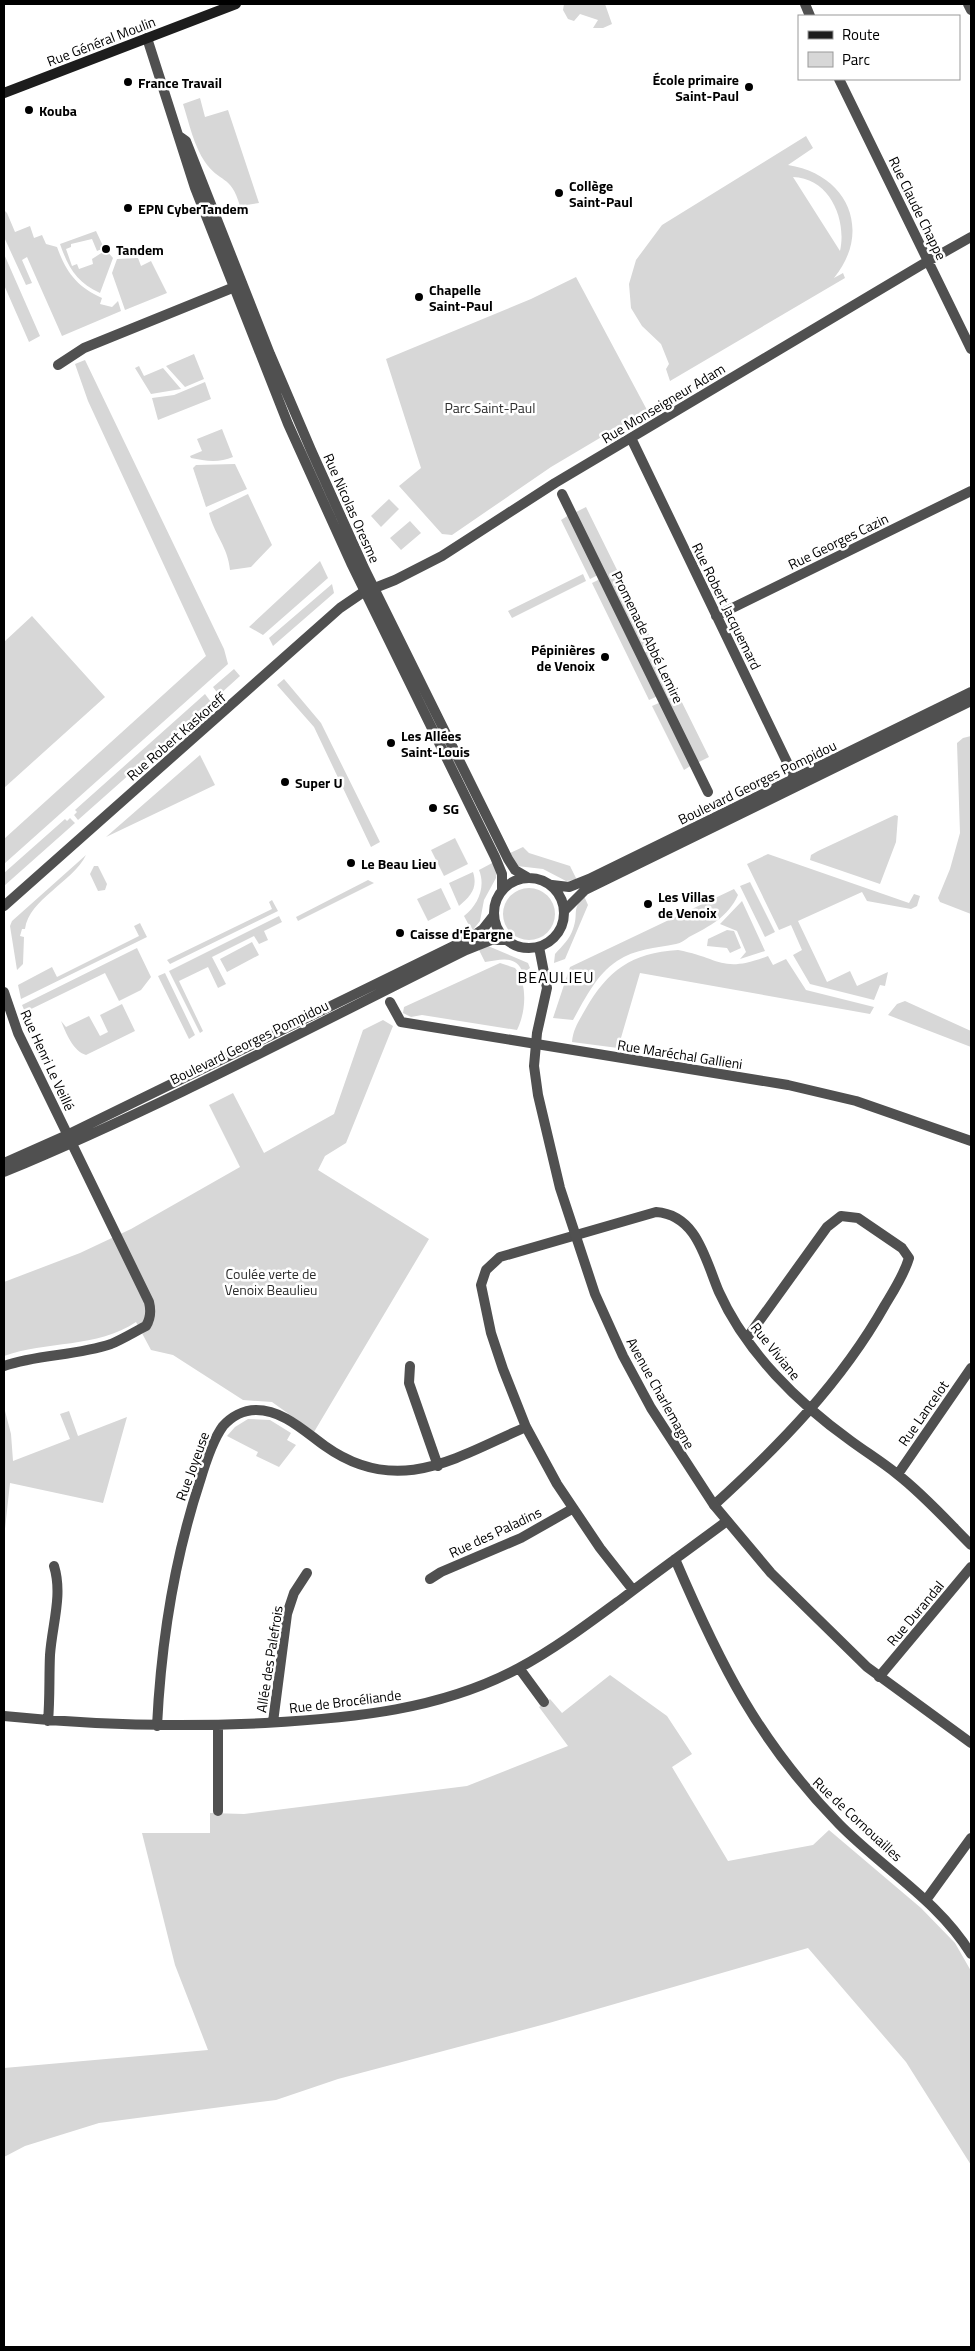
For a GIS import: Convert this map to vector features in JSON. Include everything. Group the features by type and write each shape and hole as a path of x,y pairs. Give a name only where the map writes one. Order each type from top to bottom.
{"main road":[{"name":"Rue Général Moulin","path":"4,93 236,4"}],"street":[{"path":"968,4 971,10"},
{"name":"Rue Nicolas Oresme","path":"147,38 179,136 186,141 238,286 370,591 495,857 502,874 502,890"},
{"name":"Rue Claude Chappe","path":"839,80 971,349"},
{"name":"Rue Monseigneur Adam","path":"370,591 442,556 630,438 971,237"},
{"path":"58,365 84,348 238,286"},
{"name":"Rue Robert Jacquemard","path":"630,438 797,782"},
{"name":"Rue Georges Cazin","path":"716,616 971,491"},
{"name":"Promenade Abbé Lemire","path":"562,494 708,792"},
{"name":"Rue Nicolas Oresme","path":"370,591 508,859 515,870 527,877"},
{"name":"Rue Robert Kaskoreff","path":"4,906 340,608 370,591"},
{"name":"Boulevard Georges Pompidou","path":"564,910 585,890 971,692"},
{"name":"Boulevard Georges Pompidou","path":"552,885 569,887 581,882 971,701"},
{"path":"527,877 540,879 552,885 559,894 564,910 558,933 547,944 539,947 522,948 506,940 496,924 494,915 497,898 502,890 509,883 527,877"},
{"name":"Boulevard Georges Pompidou","path":"4,1172 470,938 483,929 494,915"},
{"name":"Boulevard Georges Pompidou","path":"4,1163 70,1139 474,947 491,940 506,940"},
{"name":"Avenue Charlemagne","path":"539,947 547,988 536,1044 534,1066 538,1095 560,1188 584,1266 623,1356 651,1408 714,1505 771,1573 850,1652 879,1677 971,1743"},
{"name":"Rue Henri Le Veillé","path":"4,992 18,1033 149,1302 149,1321 139,1329 111,1344 92,1349 20,1360 4,1366"},
{"name":"Rue Maréchal Gallieni","path":"390,1002 401,1022 788,1085 856,1101 971,1141"},
{"name":"Rue Viviane","path":"633,1590 572,1509 526,1427 491,1333 482,1294 482,1278 492,1262 500,1257 656,1212 668,1213 680,1218 688,1225 721,1296 747,1338 791,1391 811,1410 898,1474 971,1544"},
{"path":"714,1505 770,1454 811,1410 865,1339 903,1273 909,1258 902,1248 858,1218 841,1216 828,1227 747,1338"},
{"path":"410,1366 410,1383 438,1466"},
{"name":"Rue Lancelot","path":"898,1474 971,1368"},
{"name":"Rue Joyeuse","path":"156,1726 165,1637 182,1544 203,1470 222,1428 229,1419 246,1411 272,1412 330,1449 355,1462 392,1470 423,1469 438,1466 526,1427"},
{"name":"Rue des Paladins","path":"430,1579 441,1572 521,1538 572,1509"},
{"name":"Rue de Brocéliande","path":"4,1716 48,1721 156,1726 218,1725 343,1718 415,1706 470,1689 519,1668 561,1644 727,1521"},
{"name":"Rue de Cornouailles","path":"675,1559 724,1669 772,1746 802,1786 841,1826 926,1900 963,1940 971,1954"},
{"path":"48,1721 51,1690 50,1657 59,1582 54,1566"},
{"name":"Rue Durandal","path":"879,1677 971,1567"},
{"name":"Allée des Palefrois","path":"273,1722 287,1614 294,1593 307,1573"},
{"path":"519,1668 544,1702"},
{"path":"218,1725 218,1811"},
{"path":"926,1900 971,1838"}],"green space":[{"path":"564,4 605,4 612,24 603,28 593,28 598,20 580,14 574,21 568,19 563,10"},
{"path":"200,98 205,117 228,110 259,203 240,206 233,189 210,169 201,156 183,104"},
{"path":"806,136 813,148 788,165 809,170 826,180 839,192 848,207 852,224 852,241 846,260 834,278 843,273 845,278 670,381 666,369 669,364 661,344 642,326 631,308 629,284 636,260 662,225","holes":["793,177 806,179 817,185 833,203 841,226 842,239 840,251"]},
{"path":"4,210 15,232 30,226 34,238 42,235 46,244 57,247 64,264 79,284 102,298 100,304 112,307 118,301 121,311 62,336 27,257 22,260 32,283 26,285 4,237"},
{"path":"96,231 104,248 97,251 92,239 71,244 71,247 66,249 72,266 77,264 79,269 93,264 92,259 106,250 113,258 100,293 85,284 74,273 66,260 60,244"},
{"path":"4,254 40,336 29,342 4,285"},
{"path":"138,258 141,266 151,261 167,293 125,310 112,273 117,259"},
{"name":"Parc Saint-Paul","path":"576,277 647,410 551,467 452,535 442,534 399,486 421,468 386,359 531,299"},
{"path":"194,354 204,379 185,387 166,366"},
{"path":"85,360 224,649 228,664 4,864 4,839 206,656 88,401 75,364"},
{"path":"139,366 144,376 163,368 181,389 151,394 135,368"},
{"path":"205,382 211,399 158,420 152,398 174,395"},
{"path":"222,429 233,457 212,461 191,458 190,456 202,451 197,439"},
{"path":"235,464 247,489 206,507 193,468 196,465"},
{"path":"248,494 272,545 251,567 230,570 227,554 209,513"},
{"path":"389,499 399,509 381,527 371,516"},
{"path":"586,507 653,643 641,648 574,513"},
{"path":"569,515 598,575 590,579 561,520"},
{"path":"410,521 421,533 401,550 390,538"},
{"path":"320,561 328,578 263,635 249,627"},
{"path":"583,574 586,581 512,618 508,611"},
{"path":"600,579 658,696 649,700 592,583"},
{"path":"332,584 334,593 273,646 269,638"},
{"path":"32,616 105,697 4,788 4,642"},
{"path":"651,650 660,668 664,666 709,757 697,763 643,653"},
{"path":"234,669 240,676 219,695 213,687"},
{"path":"284,679 321,723 380,842 371,847 314,727 277,685"},
{"path":"205,694 211,702 78,820 74,815 77,812 75,810"},
{"path":"661,702 692,765 684,770 652,706"},
{"path":"971,736 971,914 940,902 938,898 950,869 960,833 957,743 963,738"},
{"path":"200,755 215,785 106,837"},
{"path":"895,815 898,816 896,842 880,884 810,860 811,855 818,851"},
{"path":"70,818 75,823 4,886 4,873 65,819 67,821"},
{"path":"455,838 468,864 444,876 431,850"},
{"path":"523,847 529,853 570,866 577,880 566,881 543,869 517,866 508,854"},
{"path":"768,854 909,903 914,894 920,896 917,906 911,909 867,901 862,892 798,921 827,982 850,971 857,986 888,972 885,986 880,985 874,1000 810,984 793,955 802,950 791,925 779,930 747,864"},
{"path":"86,855 72,874 34,909 28,918 25,929 22,929 20,936 24,937 23,964 17,970 10,926 12,921"},
{"path":"494,862 497,871 496,878 484,900 480,921 472,931 464,916 477,901 481,889 482,883 479,870"},
{"path":"94,866 98,866 107,884 105,890 98,891 90,874"},
{"path":"473,872 474,887 467,899 459,906 449,883"},
{"path":"368,880 374,883 298,921 296,917"},
{"path":"750,882 775,932 765,937 740,886"},
{"path":"441,888 451,909 428,921 417,899"},
{"path":"529,888 539,890 547,896 553,904 555,914 553,924 547,932 539,938 529,940 519,938 511,932 505,924 503,914 505,904 511,896 519,890"},
{"path":"734,889 738,895 734,903 718,920 680,943 638,951 617,961 597,980 573,1020 553,1018 570,967"},
{"path":"584,896 588,905 565,959 554,963 555,954 572,933 575,924 576,908"},
{"path":"272,900 278,911 170,964 167,960 272,909 269,902"},
{"path":"742,901 765,951 740,959 746,952 737,931 720,924"},
{"path":"279,916 282,922 264,931 268,940 259,944 254,936 212,957 226,984 218,988 208,967 179,981 203,1031 200,1033 169,971"},
{"path":"140,923 147,937 21,999 18,985 52,967 57,977 139,936 134,926"},
{"path":"727,930 734,931 741,948 730,953 727,948 707,946 708,939"},
{"path":"252,942 259,955 227,972 220,959"},
{"path":"488,946 528,963 530,968 523,973 520,967 512,961 485,962 479,950"},
{"path":"137,948 151,977 141,990 119,1001 105,973 25,1012 22,1005"},
{"path":"678,950 730,964 740,964 768,956 773,965 786,959 806,990 874,1007 870,1014 640,973 618,1048 572,1042 575,1029 585,1010 612,974 622,966 647,955"},
{"path":"500,963 515,968 522,981 524,1006 517,1030 422,1015 411,1017 403,1013 404,1007"},
{"path":"165,973 195,1035 189,1039 158,976"},
{"path":"905,1001 971,1031 971,1047 888,1015 897,1004"},
{"path":"122,1004 135,1031 86,1055 77,1050 70,1041 61,1021 66,1027 89,1016 100,1036 108,1032 100,1015"},
{"name":"Coulée verte de Venoix Beaulieu","path":"383,1020 393,1026 346,1143 325,1156 318,1170 429,1239 314,1432 272,1402 243,1400 173,1355 151,1350 136,1322 105,1336 20,1351 4,1356 4,1282 80,1253 131,1229 240,1167 209,1105 233,1093 264,1153 334,1114 363,1030"},
{"path":"4,1407 11,1434 13,1461 70,1439 60,1414 69,1411 78,1436 127,1417 103,1503 10,1483 4,1538"},
{"path":"248,1419 270,1420 291,1433 287,1440 296,1445 279,1467 256,1456 258,1452 227,1436 235,1427"},
{"path":"610,1675 667,1716 692,1754 672,1767 728,1861 813,1845 829,1830 921,1908 955,1943 971,1971 971,2165 906,2062 808,1948 549,2023 338,2079 276,2100 99,2123 25,2146 4,2157 4,2068 208,2050 175,1965 142,1833 210,1833 210,1813 244,1814 467,1786 568,1746 539,1707 550,1699 562,1713"}],"place":[{"name":"France Travail","path":"128,82"},
{"name":"École primaire Saint-Paul","path":"749,87"},
{"name":"Kouba","path":"29,110"},
{"name":"Collège Saint-Paul","path":"559,193"},
{"name":"EPN CyberTandem","path":"128,208"},
{"name":"Tandem","path":"106,249"},
{"name":"Chapelle Saint-Paul","path":"419,297"},
{"name":"Pépinières de Venoix","path":"605,657"},
{"name":"Les Allées Saint-Louis","path":"391,743"},
{"name":"Super U","path":"285,782"},
{"name":"SG","path":"433,808"},
{"name":"Le Beau Lieu","path":"351,863"},
{"name":"Les Villas de Venoix","path":"648,904"},
{"name":"Caisse d'Épargne","path":"400,933"}],"district":[{"name":"BEAULIEU","path":"556,977"}]}
